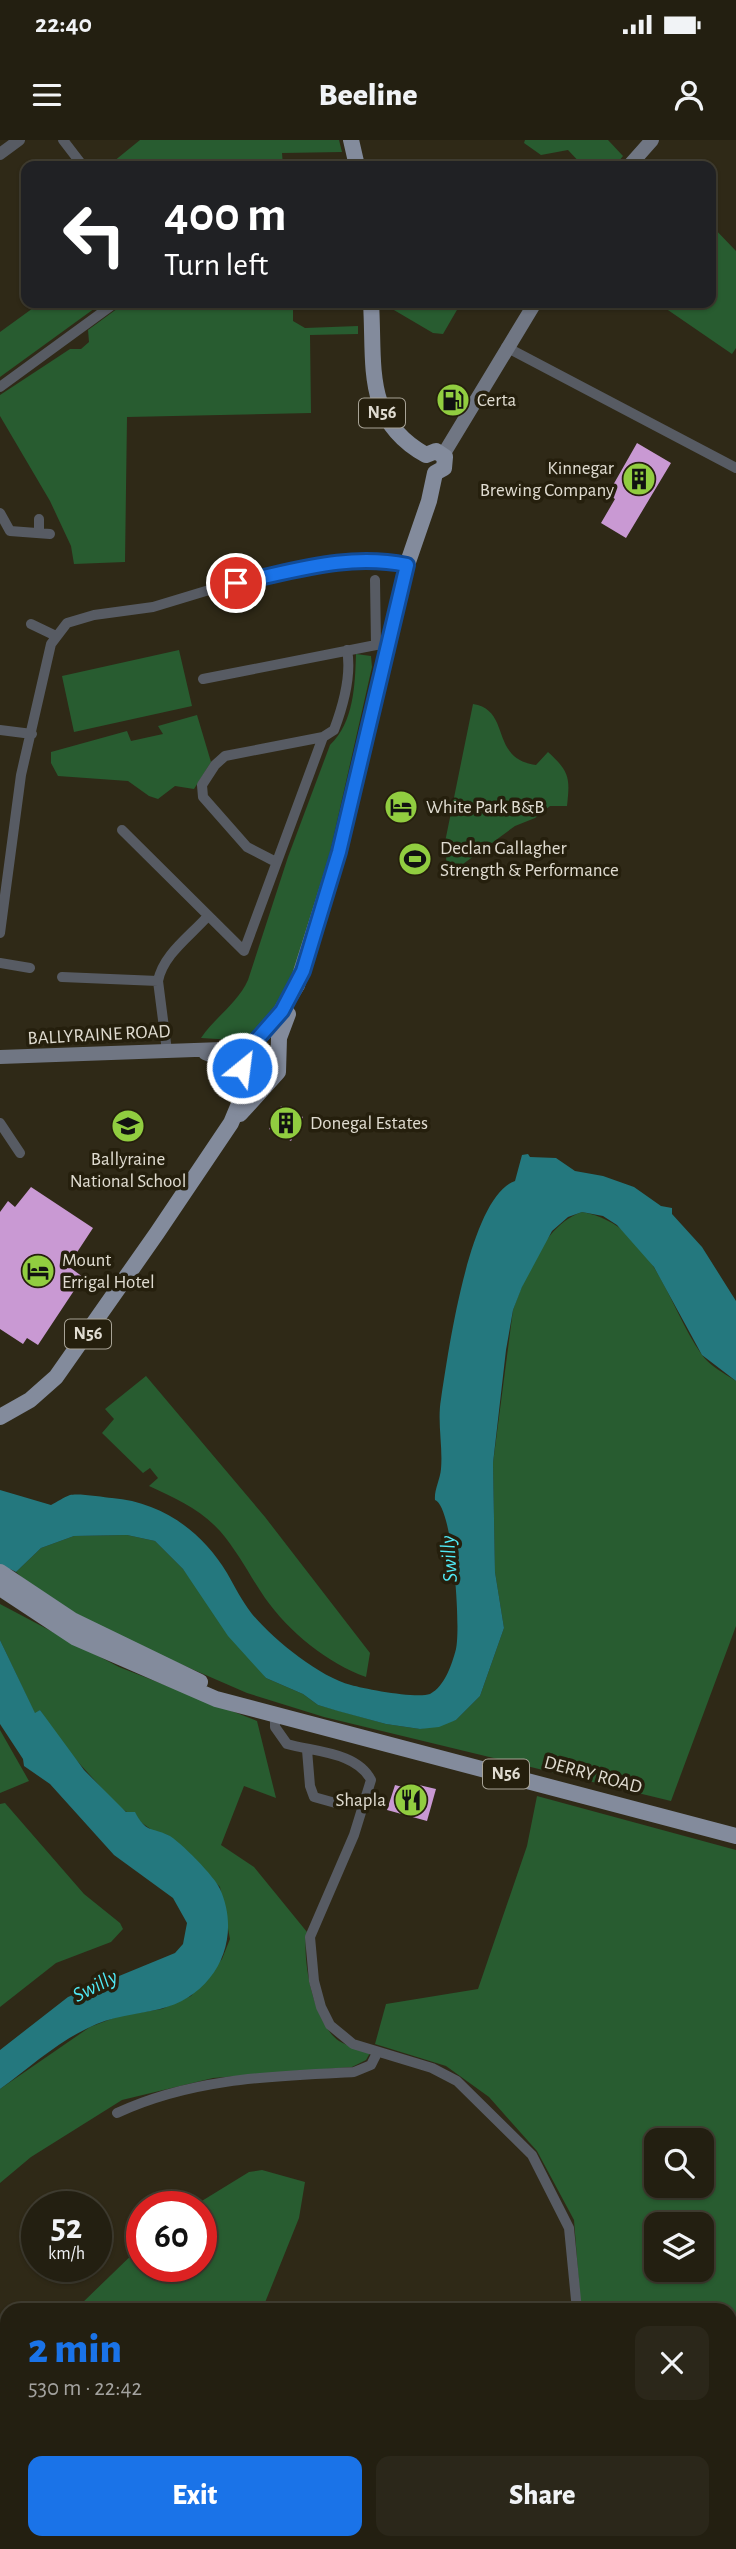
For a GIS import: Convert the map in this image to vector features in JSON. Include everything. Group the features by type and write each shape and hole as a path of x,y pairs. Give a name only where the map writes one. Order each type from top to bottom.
{"main road":[{"path":"351,140 356,161"},
{"path":"633,161 652,140"},
{"name":"N56","path":"0,1417 30,1400 57,1377 231,1123 280,1068 279,1038 294,1003 297,985 339,852 382,645 429,501 435,473 444,468 435,455 397,436 381,411 371,308"},
{"path":"435,455 532,308"},
{"name":"N56","path":"231,1123 244,1093 242,1059 282,1011 297,985"},
{"path":"251,1047 270,1046 278,1055"},
{"name":"BALLYRAINE ROAD","path":"0,1057 251,1047"},
{"path":"199,1051 243,1071 256,1082 272,1080"},
{"name":"DERRY ROAD","path":"0,1572 11,1591 57,1611 134,1652 275,1714 736,1836"}],"street":[{"path":"0,154 19,140"},
{"path":"63,140 79,161"},
{"path":"0,387 108,308"},
{"path":"506,347 736,468"},
{"path":"0,513 10,531 44,533 39,519"},
{"path":"0,933 17,793 32,734 44,667 56,636 67,623 81,618 153,607 219,587 322,562 369,560 407,565"},
{"path":"203,679 382,645 375,580"},
{"path":"31,624 56,636"},
{"path":"276,862 247,848 203,797 202,785 215,765 225,756 323,737 334,730 349,668 346,650"},
{"path":"0,730 32,734"},
{"path":"122,830 244,951 323,737"},
{"path":"167,1051 158,981 164,963 207,917"},
{"path":"0,963 30,968"},
{"path":"62,977 158,981"},
{"path":"0,1124 20,1153"},
{"path":"275,1714 275,1727 279,1737 287,1744 354,1761 365,1768 371,1780 354,1835 317,1918 309,1952 321,2007 330,2025 347,2040 377,2053 432,2068 457,2081 532,2155 569,2228 576,2303"},
{"path":"307,1750 310,1786 314,1797 339,1804"},
{"path":"117,2113 163,2095 220,2081 355,2072 371,2065 377,2053"}],"green space":[{"path":"140,140 339,140 342,152 282,153 283,161 114,161"},
{"path":"525,140 608,140 623,156 619,161 578,161 568,150 541,155 524,143"},
{"path":"716,230 736,251 736,348 732,354 665,308 716,308"},
{"path":"33,308 95,308 0,377 0,332"},
{"path":"118,308 293,308 293,321 305,328 358,326 358,334 310,335 311,413 127,417 125,562 74,564 71,546 50,501 0,416 0,395 70,349 81,349 89,342 88,330"},
{"path":"390,308 458,308 443,334 433,333"},
{"path":"179,650 192,706 74,732 62,676"},
{"path":"356,654 371,656 372,667 329,857 305,944 278,1008 250,1035 234,1040 201,1038 238,996 248,980 288,857 330,745 338,736 349,714 354,690"},
{"path":"473,704 485,708 493,715 506,745 521,761 536,765 548,752 555,759 567,776 567,806 550,806 535,818 515,826 452,872 447,870 445,842"},
{"path":"197,715 211,762 194,789 175,786 158,799 128,781 58,776 51,763 51,752 127,731 131,741 163,734 158,726"},
{"path":"582,1212 606,1220 626,1233 642,1250 702,1355 736,1381 736,1626 671,1801 324,1717 247,1693 102,1630 32,1587 16,1572 41,1548 74,1536 127,1535 155,1541 183,1569 266,1678 303,1694 318,1705 386,1724 420,1729 456,1720 480,1696 504,1628 495,1572 493,1463 513,1310 531,1267 547,1239 557,1228"},
{"path":"146,1376 265,1517 370,1653 366,1677 323,1655 285,1623 220,1531 195,1510 149,1486 158,1478 150,1468 143,1473 102,1433 114,1419 105,1409"},
{"path":"0,1604 119,1667 257,1721 276,1798 244,1786 221,1845 254,1867 307,1932 306,1958 316,2006 330,2033 339,2041 370,2053 366,2060 352,2067 213,2078 122,2100 31,2157 0,2183 0,2089 90,2027 119,2016 162,2009 191,1996 222,1959 230,1939 220,1887 168,1835 156,1833 117,1805 60,1742 40,1710 35,1714 0,1640"},
{"path":"0,1730 29,1781 0,1793"},
{"path":"537,1796 736,1850 736,2303 580,2303 574,2220 537,2151 489,2097 446,2066 375,2044 386,2004 478,1989 527,1846"},
{"path":"5,1803 84,1894 120,1923 123,1929 111,1942 56,1963 0,2007 0,1804"},
{"path":"262,2170 305,2182 299,2218 265,2303 82,2303 104,2282 112,2282 112,2274 126,2260 126,2282 217,2282 217,2192 249,2172"}],"water":[{"path":"528,1154 530,1157 556,1158 575,1171 603,1176 634,1187 661,1206 672,1208 672,1214 702,1247 736,1301 736,1381 702,1355 654,1267 617,1225 603,1216 582,1212 568,1217 552,1231 522,1287 513,1310 506,1350 493,1463 495,1572 504,1628 480,1696 456,1720 439,1727 420,1729 386,1724 318,1705 303,1694 266,1678 228,1636 183,1569 155,1541 127,1535 74,1536 41,1548 16,1572 10,1569 0,1584 0,1490 51,1505 74,1495 130,1501 163,1512 193,1532 217,1558 252,1614 272,1635 311,1666 338,1681 367,1689 414,1695 430,1694 435,1690 450,1668 457,1637 451,1544 447,1523 435,1500 441,1469 440,1408 449,1348 463,1279 485,1215 499,1193 515,1181 522,1155"},
{"name":"Swilly","path":"0,1640 35,1713 40,1710 84,1770 126,1812 135,1812 146,1826 173,1838 212,1877 220,1889 228,1927 226,1946 219,1963 209,1979 196,1992 160,2009 114,2018 88,2028 53,2049 0,2089 0,2050 68,1997 175,1953 183,1944 187,1923 173,1898 114,1855 50,1784 24,1766 23,1759 0,1724"}],"building":[{"name":"Kinnegar Brewing Company","path":"637,443 671,463 626,538 601,523 615,499 608,494"},
{"name":"Donegal Estates","path":"281,1106 303,1117 291,1141 269,1129"},
{"name":"Mount Errigal Hotel","path":"31,1187 93,1228 68,1266 83,1277 38,1345 27,1338 23,1344 0,1329 0,1212 8,1201 15,1207"},
{"name":"Shapla","path":"395,1785 417,1791 419,1785 436,1789 427,1821 387,1810"}],"place":[{"name":"Certa","path":"453,400"},
{"name":"Kinnegar Brewing Company","path":"639,479"},
{"name":"White Park B&B","path":"401,807"},
{"name":"Declan Gallagher Strength & Performance","path":"415,859"},
{"name":"Donegal Estates","path":"286,1123"},
{"name":"Ballyraine National School","path":"128,1126"},
{"name":"Mount Errigal Hotel","path":"38,1271"},
{"name":"Shapla","path":"411,1800"}],"route":[{"path":"236,583 322,562 369,560 407,565 339,852 303,971 275,1021 245,1053 242,1068"}]}
